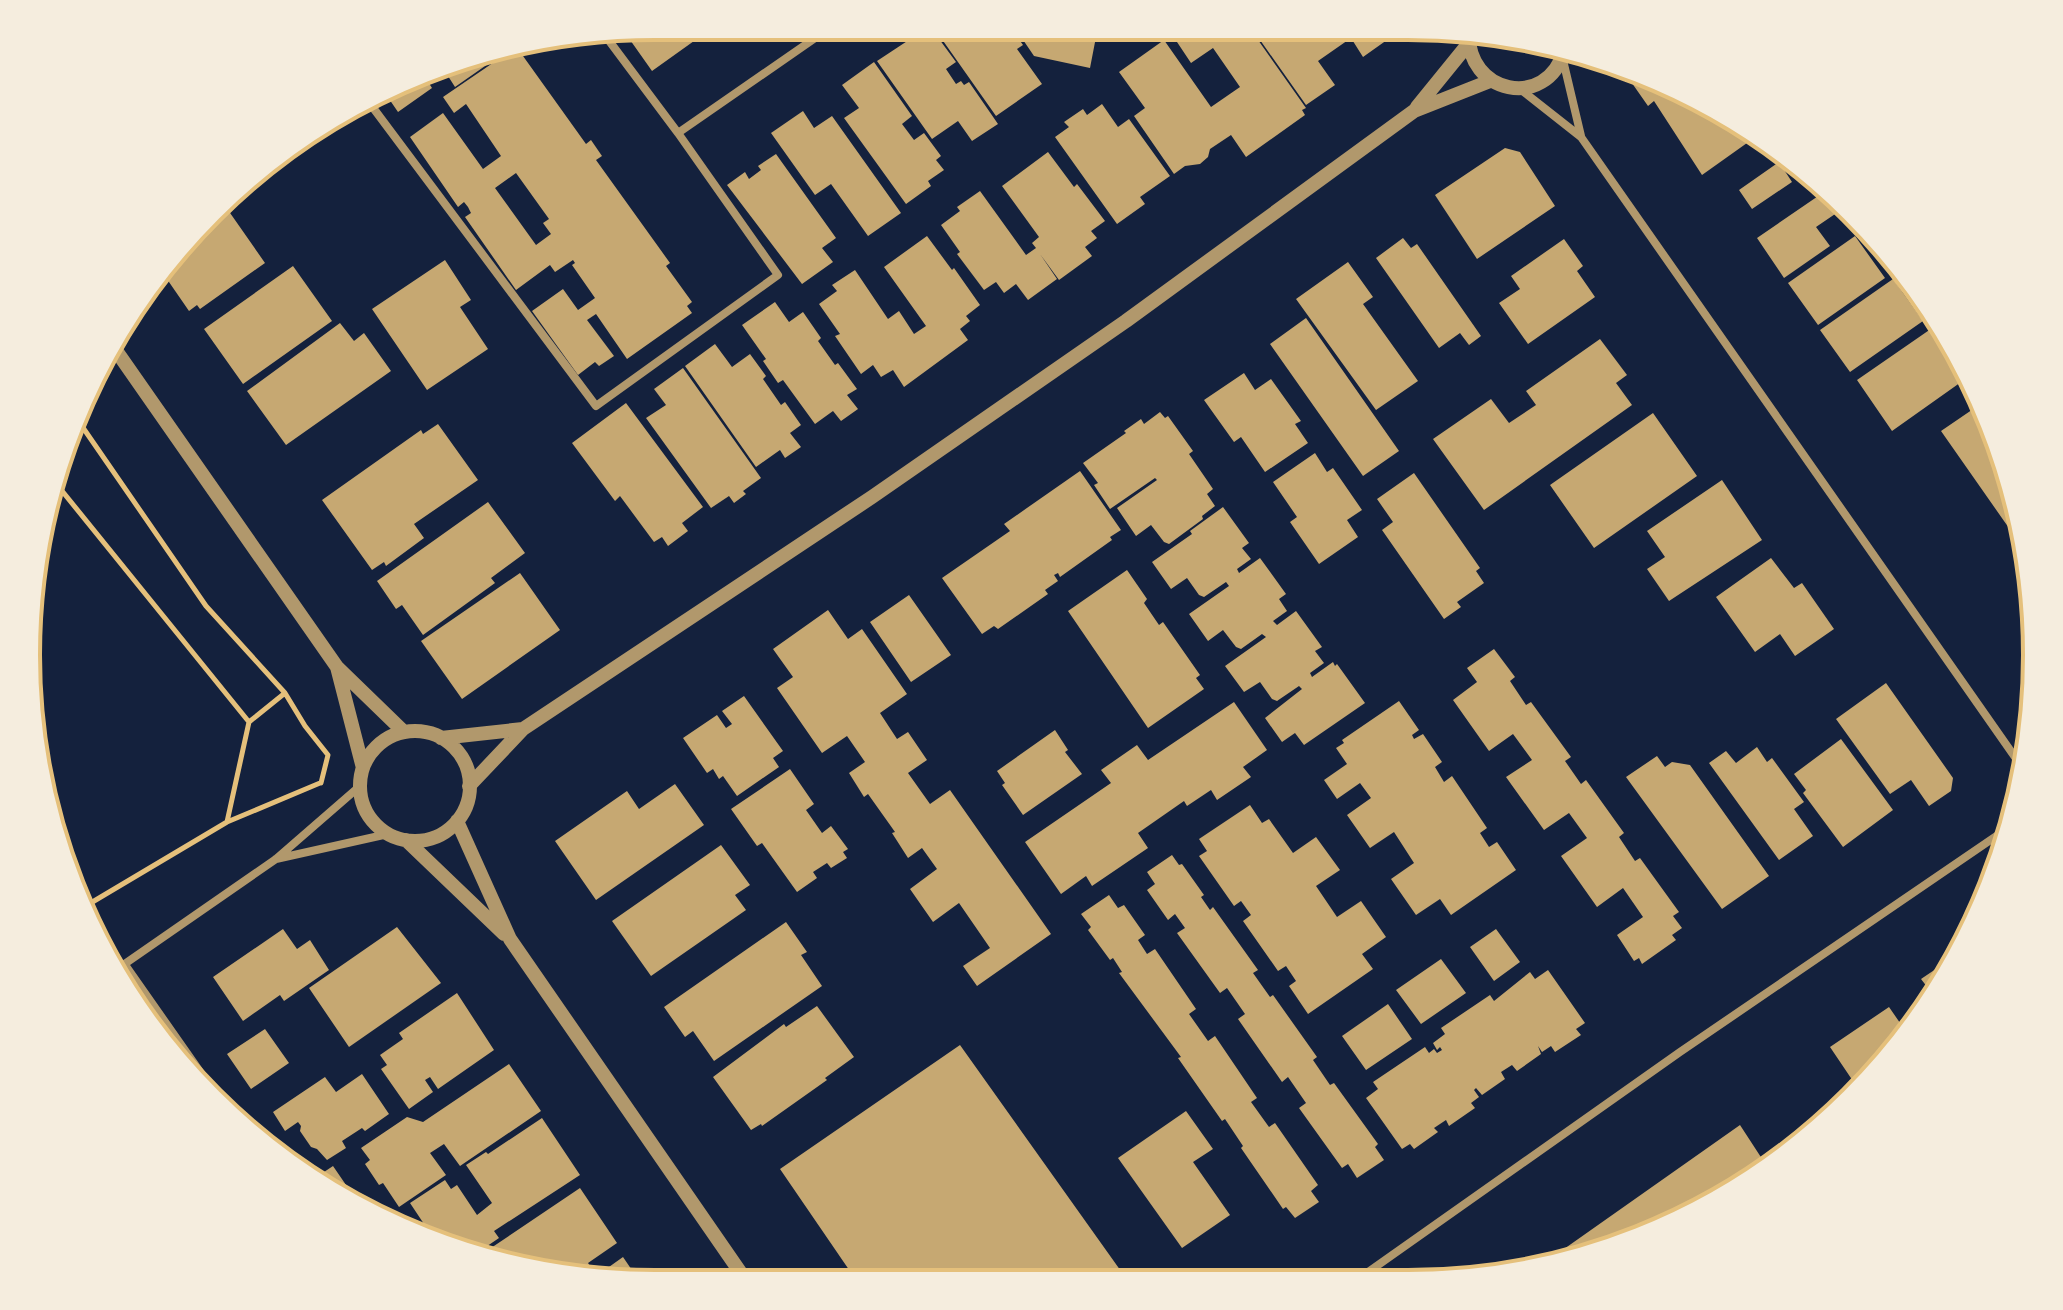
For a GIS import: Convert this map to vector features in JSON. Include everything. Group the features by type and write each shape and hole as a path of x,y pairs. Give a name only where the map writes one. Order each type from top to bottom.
{"street":[{"path":"678,133 812,40"},
{"path":"373,108 596,406 778,275 610,42"},
{"path":"1414,111 1465,43"},
{"path":"1470,43 1471,56 1479,71 1490,81 1506,88 1537,85 1553,72 1560,59"},
{"path":"1564,60 1581,137"},
{"path":"469,786 523,729 936,453 1139,312 1414,111 1490,81"},
{"path":"1520,89 1581,137 2014,756"},
{"path":"118,354 337,667 404,732"},
{"path":"337,667 363,768"},
{"path":"441,738 462,758 469,786 467,804 447,831 434,837 420,841 388,834 376,826 368,814 360,786 363,768 378,745 404,732 423,732 441,738 523,729"},
{"path":"125,963 276,859 360,786"},
{"path":"457,821 510,939 739,1270"},
{"path":"276,859 388,834"},
{"path":"1371,1270 1680,1052 1995,837"},
{"path":"406,840 510,939"}],"lane":[{"path":"125,963 193,1060"}],"path":[{"path":"84,429 206,606 285,693 328,755 321,783"},
{"path":"62,491 249,722"},
{"path":"227,822 249,722 285,693"},
{"path":"92,902 227,822 363,768"}],"building":[{"path":"695,40 652,71 631,41"},
{"path":"909,40 940,40 956,62 946,69 956,84 969,82 998,124 972,141 958,121 932,139 877,61"},
{"path":"942,40 1019,40 1023,45 1017,49 1042,84 996,116"},
{"path":"1023,40 1095,40 1090,68 1034,56"},
{"path":"1164,40 1211,107 1240,87 1213,48 1191,63 1176,40 1258,40 1306,108 1302,110 1305,115 1246,157 1231,135 1210,149 1208,157 1200,164 1185,166 1174,174 1134,116 1145,108 1119,72"},
{"path":"1260,40 1348,40 1318,61 1335,85 1306,105"},
{"path":"1352,40 1387,40 1363,57"},
{"path":"522,55 586,144 591,140 602,156 596,160 670,263 666,266 692,302 687,306 692,313 627,359 596,314 587,320 614,356 599,366 595,362 578,375 532,311 563,289 578,310 595,298 572,265 575,263 573,260 555,272 550,265 516,290 465,217 471,213 468,207 464,202 458,207 410,137 443,113 483,169 501,156 466,104 454,113 443,97 496,61","holes":["516,173 549,219 543,223 551,234 536,245 495,188"]},
{"path":"874,62 912,116 902,124 914,140 924,133 941,156 936,160 944,170 928,181 931,186 906,204 844,118 859,108 842,85"},
{"path":"489,63 455,87 448,76"},
{"path":"1632,83 1680,103 1747,143 1702,175 1654,101 1648,106"},
{"path":"429,84 432,88 398,112 390,100"},
{"path":"1102,104 1118,127 1129,119 1170,176 1140,197 1145,204 1117,224 1055,137 1069,127 1064,122 1083,109 1087,115"},
{"path":"803,111 814,128 832,116 901,213 868,236 831,184 815,195 771,133"},
{"path":"1505,148 1520,152 1555,206 1477,259 1435,195"},
{"path":"1048,152 1105,221 1091,231 1097,238 1085,247 1092,256 1059,280 1040,254 1057,279 1028,300 1016,284 1004,293 996,282 984,290 957,254 960,252 941,225 960,211 957,207 980,191 1026,255 1036,248 1032,243 1039,237 1002,186"},
{"path":"776,154 836,238 822,248 833,262 802,284 727,185 745,172 749,179 761,170 758,166"},
{"path":"1777,163 1792,182 1752,209 1739,190"},
{"path":"1817,197 1836,214 1816,227 1830,246 1784,278 1757,238"},
{"path":"229,212 265,263 200,309 197,305 189,311 168,280"},
{"path":"927,236 980,305 966,316 970,321 960,329 968,340 904,387 893,370 881,377 873,365 861,374 835,336 840,334 819,304 837,291 832,285 855,270 888,319 899,311 914,334 926,326 884,267"},
{"path":"1855,236 1885,278 1818,325 1788,283"},
{"path":"1403,238 1411,248 1417,244 1481,336 1469,345 1460,333 1439,348 1376,258"},
{"path":"1564,239 1583,266 1577,271 1595,297 1528,344 1499,303 1520,289 1511,276"},
{"path":"445,260 471,300 460,307 488,349 427,390 372,309"},
{"path":"1348,262 1373,297 1363,304 1418,381 1376,410 1296,299"},
{"path":"293,266 332,321 243,384 204,329"},
{"path":"1893,279 1923,321 1850,372 1820,330"},
{"path":"775,302 789,322 803,312 821,338 818,341 857,389 847,395 858,409 841,421 833,411 815,424 783,380 778,383 763,361 766,359 742,325"},
{"path":"1306,318 1399,451 1363,476 1270,344"},
{"path":"340,323 354,341 364,333 391,371 286,445 247,391"},
{"path":"1930,330 1960,383 1892,431 1857,380"},
{"path":"1600,339 1627,375 1616,383 1632,405 1484,510 1433,439 1491,399 1509,423 1536,405 1526,391"},
{"path":"715,344 732,367 750,354 781,405 785,402 801,425 790,433 801,447 785,458 780,450 756,467 685,366"},
{"path":"683,368 761,478 743,491 746,494 734,503 729,496 711,508 646,418 666,405 654,389"},
{"path":"1244,373 1255,390 1271,379 1301,421 1295,424 1308,443 1265,472 1241,437 1234,442 1204,400"},
{"path":"626,403 703,507 682,523 688,531 668,546 662,537 654,542 620,496 615,501 572,443"},
{"path":"1972,410 1990,457 2010,529 1941,431"},
{"path":"1160,412 1165,418 1168,416 1193,451 1189,454 1213,489 1207,494 1215,506 1169,544 1151,525 1136,536 1117,508 1157,480 1155,478 1110,509 1094,485 1098,483 1083,463 1141,419 1144,424"},
{"path":"1653,413 1697,476 1594,548 1550,485"},
{"path":"438,424 478,480 414,524 424,538 386,566 384,562 372,570 322,500 421,430 423,434"},
{"path":"1315,453 1327,472 1333,468 1362,510 1347,520 1358,537 1319,564 1290,522 1297,517 1273,482"},
{"path":"1080,471 1121,530 1110,537 1112,540 1060,577 1058,573 1054,575 1058,581 1045,590 1048,594 998,629 994,626 982,634 942,578 1010,531 1004,524"},
{"path":"1414,473 1480,568 1476,571 1484,583 1457,602 1461,607 1444,619 1382,530 1393,522 1377,499"},
{"path":"1722,480 1762,540 1669,601 1647,569 1665,557 1647,531"},
{"path":"488,502 525,553 491,578 495,583 423,635 402,605 396,609 377,581"},
{"path":"1223,507 1249,543 1242,548 1251,559 1237,569 1239,573 1260,558 1286,594 1279,599 1287,611 1273,621 1277,625 1296,611 1322,647 1315,651 1324,663 1310,673 1312,677 1333,662 1365,703 1304,745 1295,733 1282,742 1265,718 1302,689 1299,686 1277,701 1260,682 1244,692 1225,666 1266,637 1262,634 1241,649 1223,630 1208,641 1189,614 1229,586 1226,582 1204,597 1187,578 1171,589 1152,562"},
{"path":"1771,558 1794,588 1802,583 1834,629 1795,656 1780,634 1755,652 1716,597"},
{"path":"1127,570 1147,599 1144,603 1159,625 1163,622 1200,675 1196,678 1204,689 1148,728 1068,611"},
{"path":"520,573 560,630 462,699 421,641"},
{"path":"909,595 951,655 911,682 870,622"},
{"path":"828,610 848,639 862,629 907,694 880,713 897,739 908,732 927,760 908,773 930,804 950,790 1051,934 977,986 963,966 990,948 959,903 933,922 910,889 937,869 922,848 908,858 892,833 895,832 868,794 864,797 849,773 865,762 847,736 822,753 777,688 793,677 773,649"},
{"path":"1494,649 1515,677 1510,681 1526,705 1531,702 1571,757 1565,761 1581,784 1586,780 1624,833 1619,837 1635,861 1640,858 1679,912 1673,916 1682,928 1672,935 1676,940 1642,964 1639,958 1634,961 1617,935 1643,917 1623,888 1597,907 1561,856 1587,838 1569,813 1544,830 1506,777 1532,760 1513,734 1489,751 1453,700 1477,682 1467,668"},
{"path":"1886,683 1953,778 1951,791 1929,806 1911,780 1890,794 1836,719"},
{"path":"744,696 783,751 773,758 779,767 737,796 723,776 719,779 713,769 707,773 683,738 717,715 726,728 732,724 722,711"},
{"path":"1399,701 1419,730 1412,735 1414,739 1423,734 1442,762 1435,767 1444,782 1452,776 1487,828 1480,833 1489,847 1497,842 1516,870 1451,915 1440,899 1416,915 1391,879 1414,863 1394,832 1370,848 1347,815 1371,798 1360,783 1337,799 1324,780 1347,764 1336,748 1344,743 1342,740"},
{"path":"1234,702 1267,750 1243,767 1251,777 1217,800 1211,790 1187,806 1184,801 1138,833 1148,848 1092,886 1086,876 1061,894 1025,842 1111,783 1101,770 1137,745 1148,760"},
{"path":"1055,730 1068,750 1065,752 1082,774 1023,815 1002,785 1005,783 997,771"},
{"path":"1841,739 1893,810 1843,847 1803,793 1806,790 1794,774"},
{"path":"1757,747 1767,762 1772,758 1804,802 1794,809 1813,836 1779,860 1709,763 1726,751 1736,763"},
{"path":"1657,756 1665,767 1672,762 1690,765 1769,876 1722,909 1626,777"},
{"path":"790,769 814,804 806,810 822,833 831,826 848,849 843,852 847,858 831,868 827,863 813,872 817,878 797,892 762,843 757,846 731,809"},
{"path":"675,784 704,825 596,900 555,841 627,791 639,809"},
{"path":"1250,805 1262,823 1269,819 1293,853 1316,837 1340,870 1316,886 1337,917 1361,901 1386,937 1362,954 1373,969 1308,1014 1289,986 1296,981 1286,966 1278,971 1243,921 1251,915 1241,901 1234,906 1199,856 1207,851 1199,839"},
{"path":"721,845 750,885 735,895 746,910 651,976 612,921"},
{"path":"1172,855 1179,865 1182,864 1204,895 1201,897 1210,910 1213,907 1258,970 1253,973 1270,997 1273,995 1317,1057 1313,1060 1330,1085 1334,1083 1378,1144 1375,1147 1384,1160 1357,1178 1348,1164 1342,1168 1299,1108 1306,1103 1288,1077 1282,1082 1238,1019 1245,1014 1227,988 1220,993 1177,933 1185,928 1175,914 1168,920 1147,890 1155,884 1147,872"},
{"path":"1109,895 1118,908 1124,905 1145,935 1138,940 1147,954 1155,949 1196,1009 1189,1014 1208,1041 1215,1036 1257,1098 1251,1102 1269,1127 1275,1123 1318,1185 1311,1191 1319,1202 1295,1218 1286,1207 1283,1209 1225,1119 1222,1121 1178,1058 1181,1057 1119,973 1122,972 1113,958 1110,960 1088,930 1091,927 1081,914"},
{"path":"786,922 807,952 801,955 822,986 714,1061 693,1031 685,1037 664,1007"},
{"path":"397,927 441,983 349,1047 309,988"},
{"path":"283,929 297,949 310,940 329,970 284,1001 280,995 243,1021 213,977"},
{"path":"1496,929 1520,962 1494,981 1470,947"},
{"path":"1441,959 1466,993 1421,1024 1396,990"},
{"path":"1937,968 1926,986 1921,979"},
{"path":"1548,970 1585,1023 1576,1029 1581,1035 1555,1052 1551,1046 1542,1052 1538,1046 1541,1054 1517,1071 1512,1065 1501,1072 1505,1079 1482,1095 1476,1088 1474,1090 1479,1097 1471,1103 1475,1108 1449,1126 1446,1120 1434,1128 1438,1132 1414,1149 1410,1144 1402,1149 1366,1098 1378,1089 1373,1082 1425,1047 1429,1053 1434,1049 1437,1053 1442,1050 1440,1047 1437,1050 1433,1043 1445,1034 1441,1028 1490,995 1494,1001 1530,972 1535,979"},
{"path":"457,993 494,1050 438,1089 430,1077 425,1080 433,1092 409,1109 381,1069 387,1065 380,1055 403,1039 399,1033"},
{"path":"1388,1004 1412,1039 1366,1070 1342,1036"},
{"path":"817,1006 854,1057 825,1078 827,1080 762,1126 751,1130 713,1077 784,1024 786,1027"},
{"path":"1889,1007 1900,1023 1852,1080 1830,1047"},
{"path":"265,1029 289,1063 251,1089 227,1054"},
{"path":"960,1045 1120,1270 849,1270 780,1169"},
{"path":"509,1064 541,1111 460,1166 444,1144 430,1153 446,1175 399,1207 365,1164 370,1160 361,1148 407,1117 423,1122"},
{"path":"362,1074 389,1114 365,1131 362,1128 342,1141 346,1148 327,1160 311,1147 298,1122 285,1131 273,1112 325,1077 336,1092"},
{"path":"1186,1111 1213,1149 1193,1162 1230,1215 1182,1248 1118,1158"},
{"path":"542,1118 580,1175 494,1231 499,1238 487,1246 424,1225 410,1203 445,1180 451,1189 457,1185 477,1215 492,1203 466,1165 486,1152 488,1154"},
{"path":"1740,1125 1761,1158 1680,1207 1606,1237 1562,1250"},
{"path":"333,1166 349,1189 347,1188 323,1173"},
{"path":"580,1188 617,1243 588,1263 590,1267 491,1248"},
{"path":"623,1257 631,1269 615,1269 607,1268"}]}
